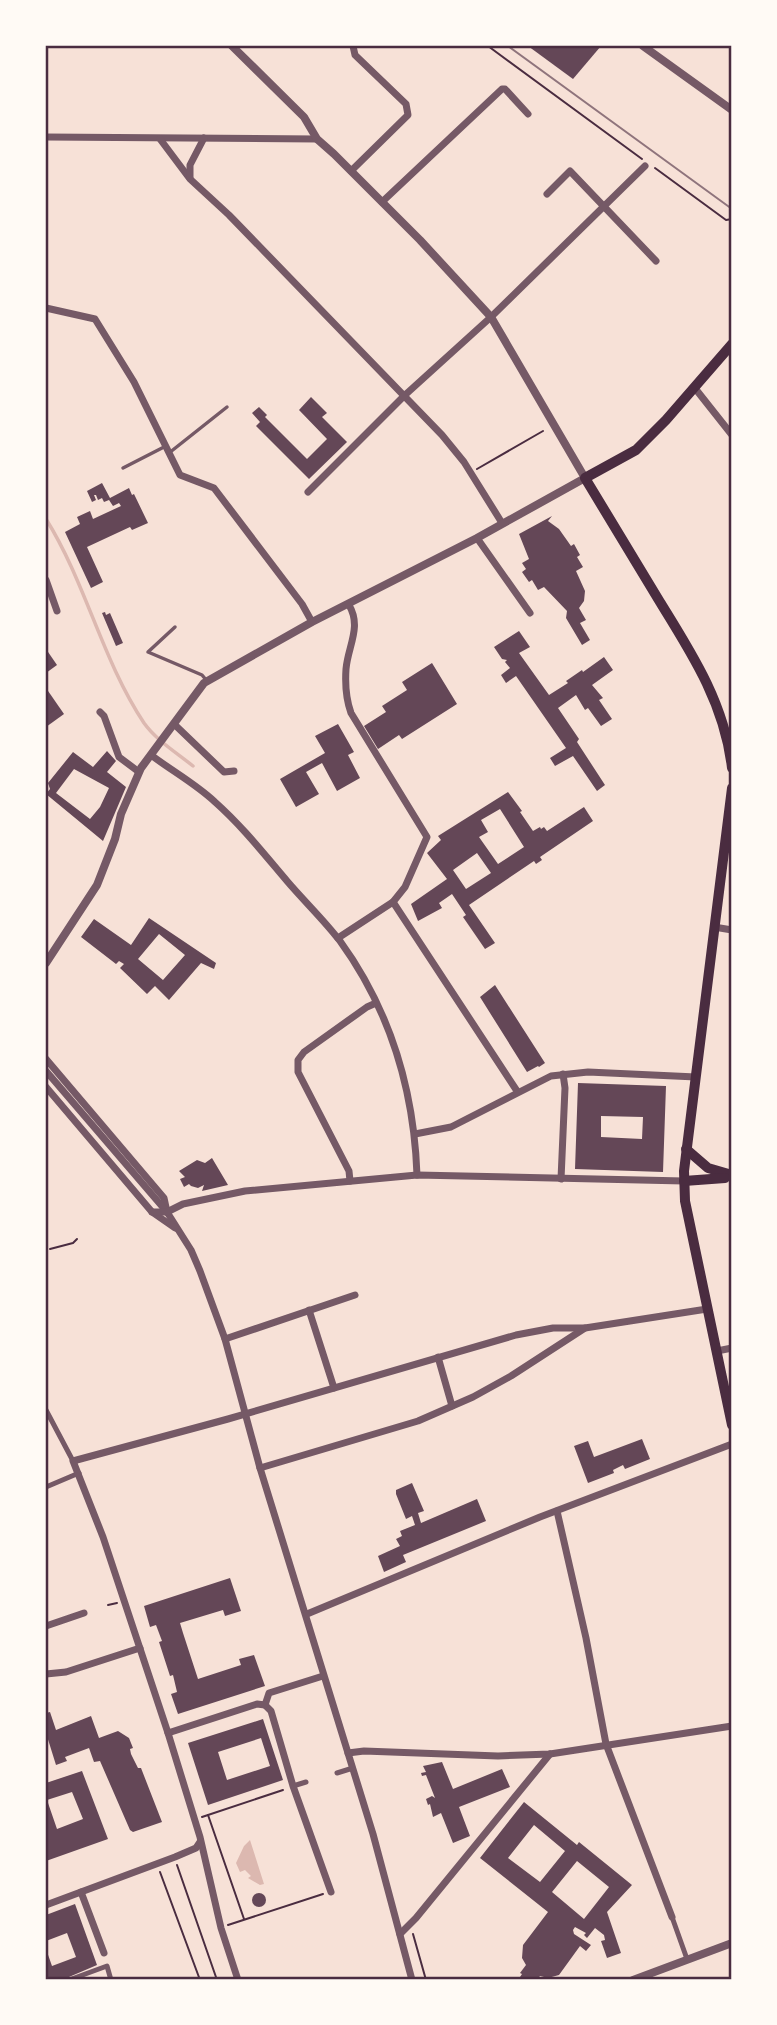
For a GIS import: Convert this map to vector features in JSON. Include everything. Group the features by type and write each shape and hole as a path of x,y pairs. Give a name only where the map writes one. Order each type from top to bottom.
{"main road":[{"path":"732,344 636,450 585,478 696,661 717,703 732,768"},
{"path":"732,788 684,1181 685,1201 732,1425"},
{"path":"686,1149 708,1168 732,1176"},
{"path":"684,1181 732,1176"}],"street":[{"path":"46,963 97,886 115,839 121,814 139,772 207,681 312,622 477,538 585,478 491,317 382,202 317,139 295,108 232,46"},
{"path":"351,171 408,115 406,104 355,55 353,46"},
{"path":"643,46 732,110"},
{"path":"382,202 502,89 528,114"},
{"path":"46,137 317,139"},
{"path":"190,178 190,165 204,138"},
{"path":"160,139 190,178 442,435 471,473 502,523"},
{"path":"308,492 405,395 491,317 646,163"},
{"path":"547,194 570,171 656,261"},
{"path":"46,307 95,319 134,382 180,475 214,488 302,604 312,622"},
{"path":"694,387 732,435"},
{"path":"477,538 530,613"},
{"path":"46,580 57,611"},
{"path":"338,938 393,902 405,887 427,837 348,704 346,667 354,634 355,615 349,605"},
{"path":"100,712 104,716 119,757 139,772"},
{"path":"172,727 224,772 234,771"},
{"path":"152,753 214,800 241,827 338,938 352,959 376,1003 400,1059 415,1134 417,1175"},
{"path":"393,902 517,1091"},
{"path":"714,927 732,930"},
{"path":"350,1181 349,1171 298,1072 298,1060 304,1052 376,1003"},
{"path":"46,1059 164,1198 167,1212"},
{"path":"46,1070 167,1212 200,1271 225,1339 260,1468 353,1768 412,1979"},
{"path":"415,1134 446,1128 551,1076 588,1072 696,1077"},
{"path":"561,1178 565,1088 563,1074"},
{"path":"46,1087 129,1192 178,1230"},
{"path":"152,1212 167,1212 183,1203 245,1191 417,1175 684,1181"},
{"path":"129,1192 140,1181"},
{"path":"225,1339 355,1295"},
{"path":"73,1461 439,1357 553,1328 585,1328 707,1309"},
{"path":"309,1310 334,1388"},
{"path":"260,1468 418,1421 512,1376 585,1328"},
{"path":"717,1351 732,1348"},
{"path":"439,1357 452,1406"},
{"path":"46,1410 79,1473 103,1537 195,1820 221,1928 239,1979"},
{"path":"307,1614 557,1511 732,1444"},
{"path":"46,1487 79,1473"},
{"path":"557,1511 586,1638 606,1744 687,1959"},
{"path":"46,1626 84,1613"},
{"path":"46,1674 66,1672 140,1648"},
{"path":"265,1705 269,1693 323,1676"},
{"path":"168,1733 257,1704 265,1705 271,1711 293,1786 331,1892"},
{"path":"348,1753 364,1751 498,1756 550,1754 732,1726"},
{"path":"400,1934 550,1754"},
{"path":"337,1773 353,1768"},
{"path":"293,1786 306,1782"},
{"path":"46,1905 196,1848 200,1842"},
{"path":"82,1892 111,1979"},
{"path":"633,1979 732,1943"},
{"path":"69,1979 106,1960"}],"lane":[{"path":"123,468 168,449 227,407"},
{"path":"175,627 148,652 202,675 207,681"}],"path":[{"path":"488,46 726,220 732,219"},
{"path":"471,473 543,431"},
{"path":"50,1250 77,1239"},
{"path":"195,1820 293,1786"},
{"path":"208,1815 237,1904 245,1920"},
{"path":"176,1861 217,1979"},
{"path":"156,1864 200,1979"},
{"path":"221,1928 331,1892"},
{"path":"415,1930 412,1936 426,1979"}],"shaded area":[{"path":"250,1840 264,1884 260,1885 248,1878 251,1876 245,1870 240,1872 236,1863"}],"building":[{"path":"528,46 601,46 573,79"},
{"path":"311,397 327,413 322,417 347,442 309,479 256,426 260,422 252,413 259,407 267,415 265,417 307,459 327,439 299,410"},
{"path":"102,483 110,498 129,488 148,523 132,530 130,527 87,547 103,582 91,588 65,532 80,524 77,517 90,511 93,519 121,506 119,503 113,506 109,500 104,502 102,498 98,500 96,495 96,500 92,502 87,491"},
{"path":"552,516 548,521 559,529 571,546 574,544 583,567 576,571 585,591 584,601 579,608 586,620 580,623 590,640 582,645 566,618 567,611 544,587 538,590 532,580 529,582 522,572 526,569 522,563 529,559 519,534"},
{"path":"105,612 106,615 110,613 123,643 116,646 102,613"},
{"path":"519,631 530,647 519,653 549,695 604,657 613,670 592,685 603,698 599,700 612,719 601,726 588,708 585,710 576,695 558,708 605,785 597,791 573,756 555,766 550,758 566,748 516,676 506,683 501,675 510,668 505,662 507,660 502,659 494,647"},
{"path":"46,649 57,665 46,673"},
{"path":"432,663 457,704 402,739 399,735 378,749 364,726 386,712 382,706 407,690 402,682"},
{"path":"46,688 64,714 46,727"},
{"path":"338,724 354,752 348,755 360,778 337,791 322,763 306,772 319,794 296,807 280,779 325,753 315,736"},
{"path":"107,751 116,761 107,772 126,787 103,841 46,794 50,789 48,783 73,752 93,767","holes":["74,769 109,788 100,807 90,819 56,793"]},
{"path":"508,792 533,831 544,827 547,831 584,807 593,821 540,857 542,860 536,864 534,861 469,905 495,943 485,949 463,917 466,915 452,894 439,903 442,908 418,921 411,904 447,879 427,853 441,840 438,836","holes":["500,809 524,847 498,864 479,837 488,832 481,820","477,853 491,873 466,889 453,870"]},
{"path":"149,918 216,963 214,969 201,963 169,1000 155,986 147,994 120,968 124,964 119,961 116,964 81,937 94,919 131,945","holes":["159,934 185,955 163,980 138,959"]},
{"path":"495,985 545,1063 539,1067 527,1072 480,997"},
{"path":"578,1083 666,1086 663,1172 575,1169","holes":["601,1116 643,1117 642,1139 601,1137"]},
{"path":"212,1158 228,1185 202,1191 204,1185 198,1188 189,1184 184,1187 180,1179 185,1177 179,1171 197,1160 205,1163"},
{"path":"642,1439 650,1459 625,1469 623,1465 613,1470 614,1473 588,1483 574,1446 588,1441 594,1457"},
{"path":"412,1483 424,1511 418,1513 421,1523 477,1499 486,1521 403,1555 406,1562 384,1572 378,1556 400,1546 396,1539 402,1536 400,1531 415,1525 412,1516 406,1519 396,1494 396,1490"},
{"path":"230,1578 241,1611 225,1616 223,1610 180,1623 183,1633 198,1679 241,1665 239,1659 254,1655 265,1686 178,1714 171,1694 177,1692 173,1675 170,1676 156,1625 150,1627 144,1606"},
{"path":"50,1712 56,1730 91,1716 99,1738 118,1731 129,1738 133,1748 130,1749 131,1754 138,1768 141,1768 162,1822 133,1832 130,1830 100,1761 94,1762 89,1748 65,1757 67,1761 56,1765 46,1733 46,1713"},
{"path":"263,1719 283,1780 208,1805 188,1743","holes":["261,1738 270,1766 227,1780 218,1752"]},
{"path":"442,1762 453,1789 502,1769 510,1787 459,1807 470,1836 453,1843 441,1813 433,1817 426,1799 432,1796 435,1798 426,1775 422,1776 421,1773 426,1772 423,1766"},
{"path":"82,1771 108,1839 46,1861 46,1783","holes":["72,1792 83,1819 57,1829 47,1800"]},
{"path":"524,1802 632,1885 607,1912 621,1953 607,1958 601,1941 605,1940 604,1935 595,1928 587,1938 584,1935 586,1933 575,1927 574,1934 591,1945 586,1951 580,1946 559,1975 524,1980 520,1977 526,1965 522,1958 523,1945 548,1912 480,1858","holes":["534,1825 565,1851 540,1882 508,1858","577,1861 609,1887 584,1919 552,1892"]},
{"path":"256,1893 262,1893 266,1900 262,1907 256,1907 252,1903 252,1897"},
{"path":"75,1904 97,1965 62,1980 46,1980 46,1949 52,1966 76,1957 67,1933 46,1941 46,1915"}],"waterway":[{"path":"46,519 72,569 129,699 149,729 193,766"}],"tram line":[{"path":"508,46 732,209"}]}
